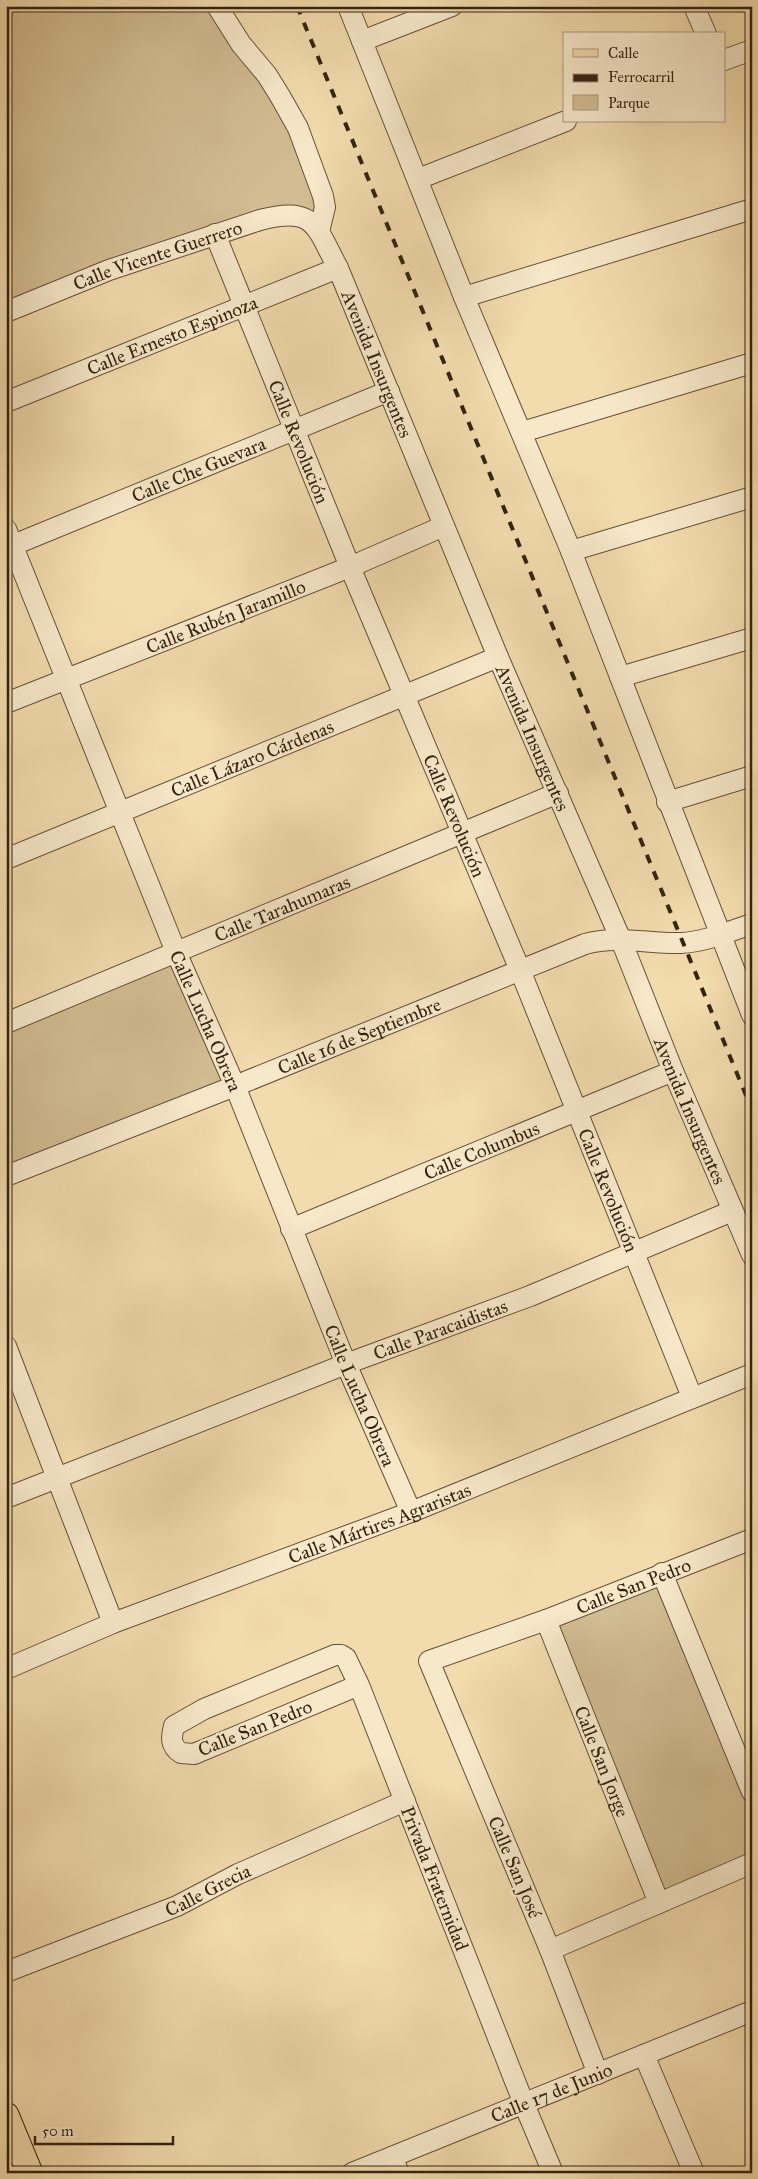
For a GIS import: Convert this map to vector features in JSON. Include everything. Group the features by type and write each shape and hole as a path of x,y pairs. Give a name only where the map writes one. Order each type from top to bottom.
{"main road":[{"path":"6,2115 27,2165"}],"street":[{"path":"217,6 241,44 267,75 298,128 323,196 325,207 316,227"},
{"path":"348,6 464,297 571,551 667,802 752,1015"},
{"path":"362,41 452,6"},
{"path":"694,6 705,32"},
{"path":"726,59 752,50"},
{"path":"418,179 563,122"},
{"path":"464,297 752,209"},
{"name":"Calle Vicente Guerrero","path":"6,312 109,270 215,234 277,216 303,217 316,227"},
{"name":"Avenida Insurgentes","path":"316,227 338,268 498,657 621,940 673,1071 752,1255"},
{"name":"Calle Revolución","path":"215,234 350,567 520,970 692,1398"},
{"name":"Calle Ernesto Espinoza","path":"6,402 338,268"},
{"path":"522,432 752,362"},
{"name":"Calle Che Guevara","path":"8,541 389,391"},
{"path":"571,551 752,497"},
{"name":"Calle Rubén Jaramillo","path":"6,703 350,567 444,526"},
{"name":"Calle Lucha Obrera","path":"8,541 67,678 176,952 235,1086 346,1364 411,1512"},
{"path":"620,677 752,638"},
{"name":"Calle Lázaro Cárdenas","path":"6,860 122,814 498,657"},
{"path":"667,802 752,776"},
{"name":"Calle Tarahumaras","path":"6,1023 464,834 558,793"},
{"name":"Calle 16 de Septiembre","path":"6,1176 235,1086 585,944 595,941 621,940 683,943 752,924"},
{"name":"Calle Columbus","path":"291,1229 673,1071"},
{"name":"Calle Paracaidistas","path":"6,1498 346,1364 530,1296 732,1211"},
{"path":"6,1346 113,1623"},
{"name":"Calle Mártires Agraristas","path":"6,1669 113,1623 411,1512 752,1374"},
{"name":"Calle San Pedro","path":"429,1661 546,1620 752,1539"},
{"path":"662,1573 752,1792"},
{"name":"Calle San Jorge","path":"546,1620 659,1903"},
{"name":"Calle San Pedro","path":"341,1655 335,1655 204,1709 174,1726 172,1743 181,1753 194,1754 359,1685"},
{"name":"Privada Fraternidad","path":"341,1655 349,1662 359,1685 553,2173"},
{"name":"Calle San José","path":"429,1661 550,1950 598,2074"},
{"name":"Calle Grecia","path":"6,1972 177,1906 238,1874 405,1801"},
{"path":"550,1950 752,1863"},
{"name":"Calle 17 de Junio","path":"352,2173 395,2165 524,2104 752,2011"},
{"path":"644,2055 694,2173"}],"green space":[{"path":"6,6 217,6 313,166 319,232 291,215 6,316"},
{"path":"176,952 235,1086 6,1176 6,1023"},
{"path":"662,1573 752,1792 752,1863 659,1903 546,1620"}],"railway":[{"path":"297,6 752,1110"}]}
